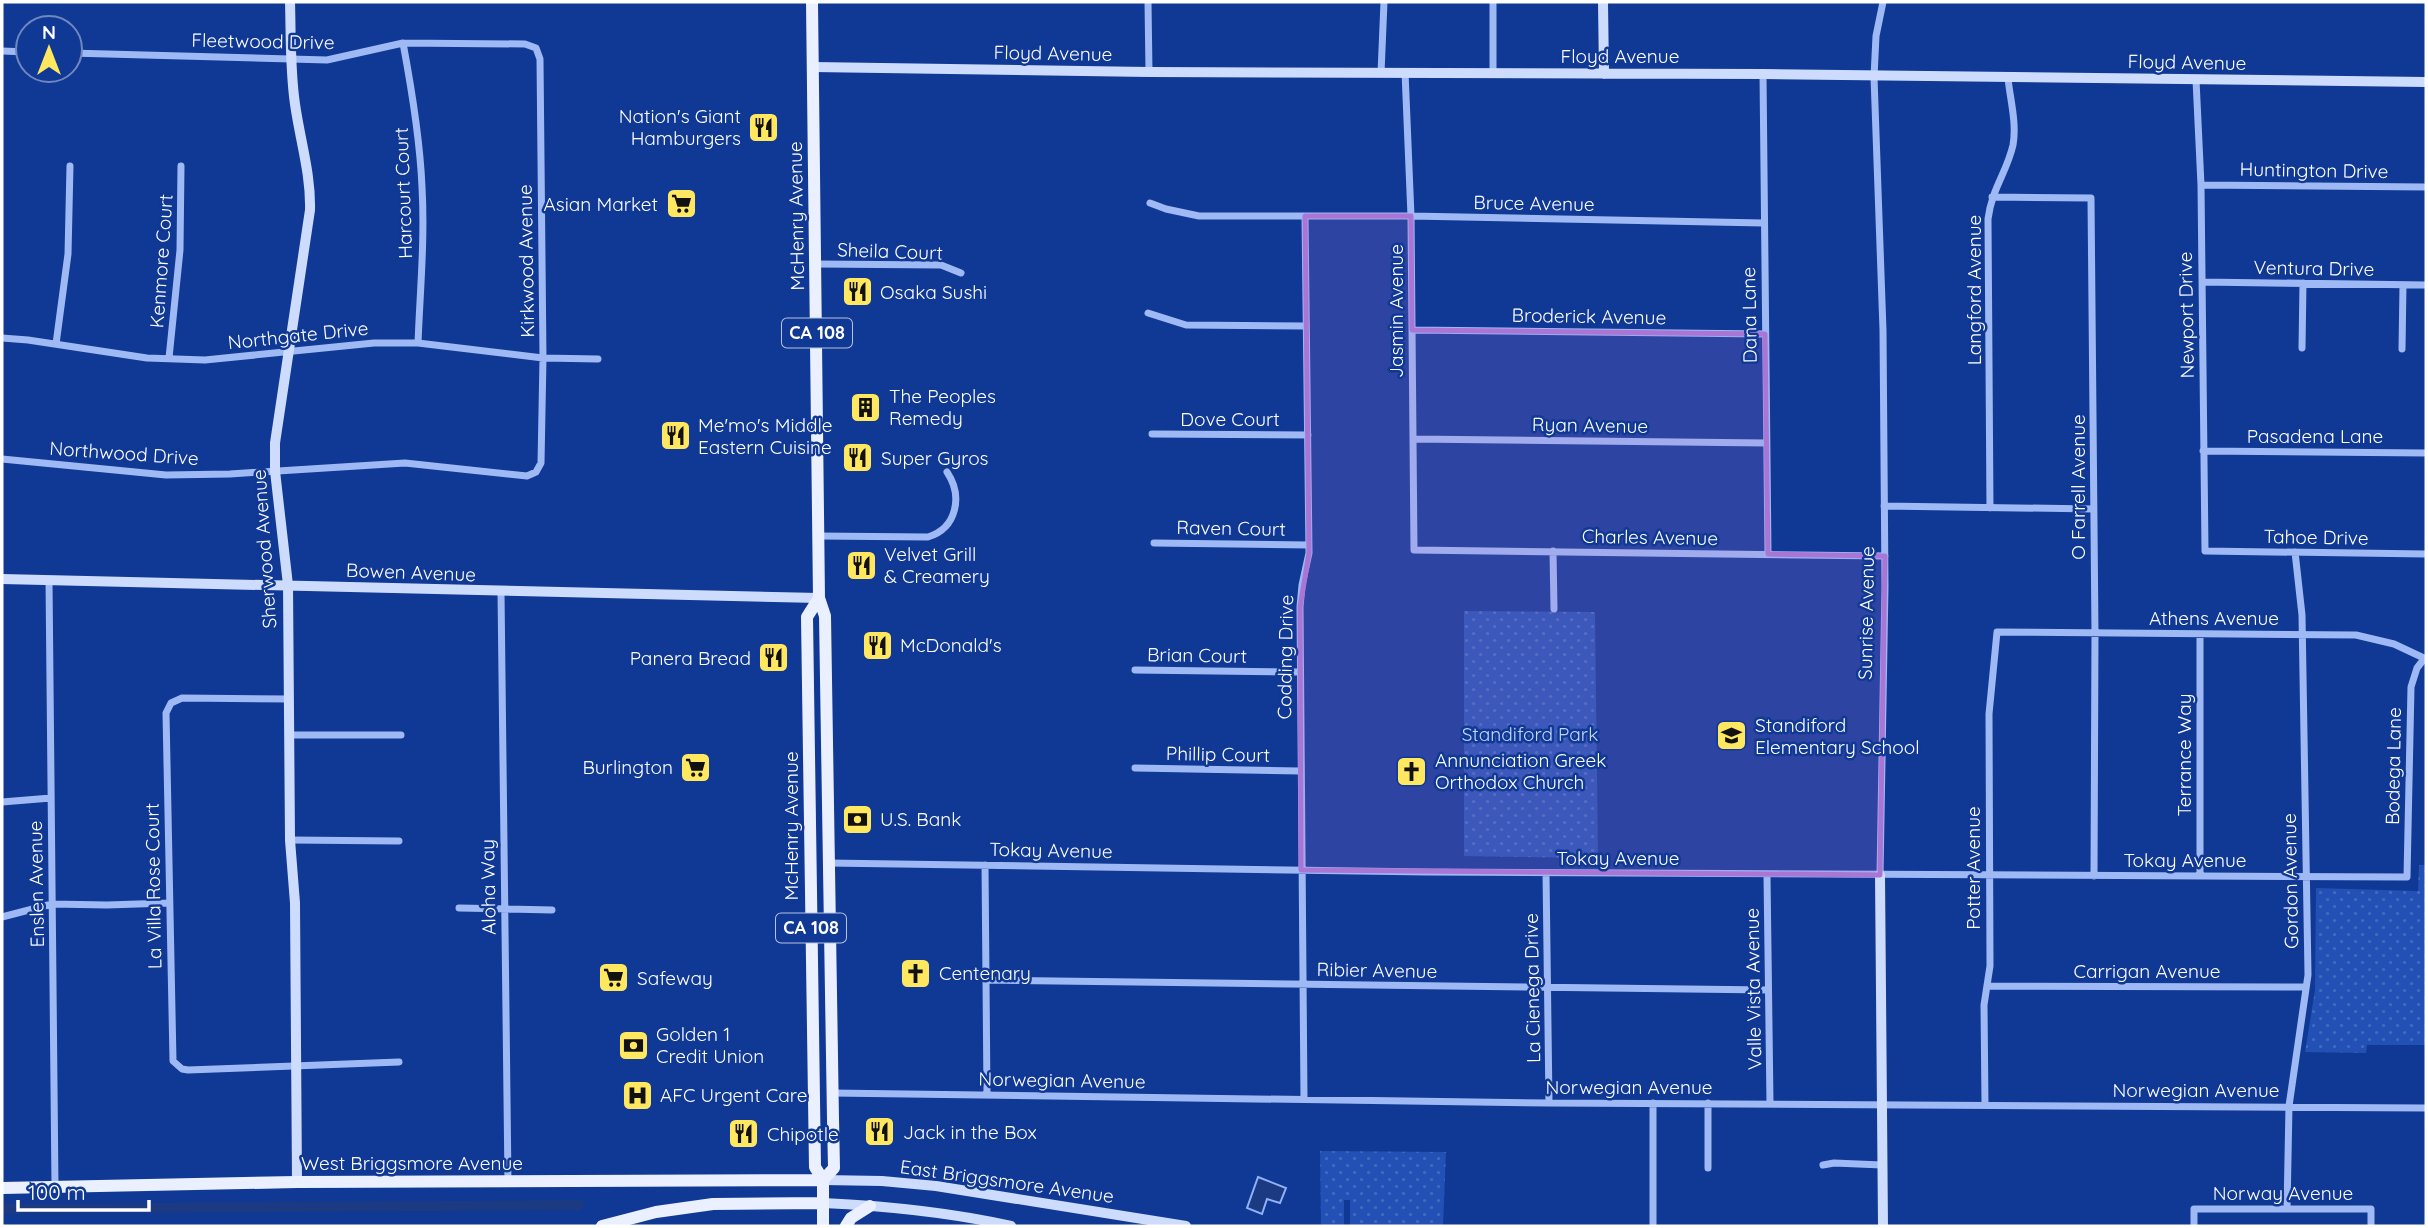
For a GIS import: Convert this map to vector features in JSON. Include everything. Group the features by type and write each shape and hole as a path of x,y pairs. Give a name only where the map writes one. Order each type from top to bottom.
{"main road":[{"name":"McHenry Avenue","path":"812,2 819,598 825,616 834,1168 823,1180"},
{"name":"McHenry Avenue","path":"819,598 807,617 815,1167 823,1180 823,1226"},
{"name":"West Briggsmore Avenue","path":"2,1188 297,1182 823,1180"},
{"path":"602,1226 656,1212 713,1204 823,1203"},
{"path":"846,1226 851,1218 870,1206"}],"street":[{"name":"Sherwood Avenue","path":"290,2 295,102 309,174 310,201 275,443 275,471 288,585 290,840 295,903 297,1182"},
{"path":"1148,2 1149,72"},
{"path":"1381,73 1384,2"},
{"path":"1493,2 1493,73"},
{"path":"1602,2 1604,74"},
{"name":"Sunrise Avenue","path":"1883,2 1876,36 1874,77 1883,330 1885,556 1880,875 1883,1226"},
{"name":"Fleetwood Drive","path":"84,53 327,60 403,43 525,44 536,48"},
{"name":"Harcourt Court","path":"403,43 415,113 422,187 423,236 418,343"},
{"name":"Kirkwood Avenue","path":"536,48 540,59 543,358 541,463 536,472"},
{"name":"Floyd Avenue","path":"813,67 2426,82"},
{"name":"Jasmin Avenue","path":"1405,72 1411,216 1414,550"},
{"name":"Dana Lane","path":"1763,75 1768,554"},
{"name":"Langford Avenue","path":"1990,508 1988,219 1992,197 2013,144 2008,78"},
{"name":"Newport Drive","path":"2196,80 2201,185 2205,551"},
{"path":"56,344 68,254 70,166"},
{"name":"Kenmore Court","path":"169,358 179,262 181,166"},
{"name":"Huntington Drive","path":"2201,185 2426,187"},
{"name":"O Farrell Avenue","path":"1992,197 2091,198 2094,876"},
{"name":"Bruce Avenue","path":"1150,202 1166,209 1199,216 1411,216 1763,223"},
{"name":"Codding Drive","path":"1304,1099 1300,672 1301,596 1309,545 1305,216"},
{"name":"Sheila Court","path":"816,264 941,265 961,273"},
{"name":"Ventura Drive","path":"2202,282 2426,285"},
{"path":"2302,348 2303,283"},
{"path":"2402,349 2403,285"},
{"path":"1147,313 1186,325 1306,326"},
{"name":"Broderick Avenue","path":"1412,330 1765,334"},
{"name":"Northgate Drive","path":"2,338 147,358 205,360 374,343 418,343 543,358 598,359"},
{"name":"Dove Court","path":"1152,434 1308,435"},
{"name":"Ryan Avenue","path":"1413,439 1766,443"},
{"name":"Pasadena Lane","path":"2203,451 2426,453"},
{"name":"Northwood Drive","path":"2,459 166,475 405,463 527,476 536,472"},
{"path":"819,536 935,535 949,524 955,508 956,490 947,472"},
{"path":"1884,506 2093,509"},
{"name":"Raven Court","path":"1154,543 1309,545"},
{"name":"Charles Avenue","path":"1414,550 1885,556"},
{"path":"1553,551 1554,609"},
{"name":"Tahoe Drive","path":"2205,551 2426,554"},
{"name":"Gordon Avenue","path":"2287,1209 2289,1106 2306,987 2303,635 2295,552"},
{"name":"Bowen Avenue","path":"2,579 819,598"},
{"name":"Enslen Avenue","path":"49,580 55,1187"},
{"name":"Aloha Way","path":"501,592 508,1182"},
{"name":"Athens Avenue","path":"1997,632 2356,635 2394,644 2425,659"},
{"name":"Potter Avenue","path":"1985,1104 1984,1005 1990,966 1989,714 1997,632"},
{"name":"Terrance Way","path":"2200,634 2200,876"},
{"name":"Bodega Lane","path":"2407,877 2411,687 2417,668 2425,659"},
{"name":"Brian Court","path":"1135,670 1300,672"},
{"name":"La Villa Rose Court","path":"289,699 182,698 169,707 166,713 169,903 172,1057 177,1066 188,1070 296,1066"},
{"path":"289,735 401,735"},
{"name":"Phillip Court","path":"1135,768 1300,771"},
{"path":"2,802 51,798"},
{"path":"290,840 399,841"},
{"name":"Tokay Avenue","path":"828,863 1767,875 2407,877"},
{"path":"985,865 987,1095"},
{"name":"La Cienega Drive","path":"1546,873 1549,1102"},
{"name":"Valle Vista Avenue","path":"1767,875 1770,1103"},
{"path":"2,917 52,904 169,903"},
{"path":"459,908 552,910"},
{"name":"Ribier Avenue","path":"986,980 1768,990"},
{"name":"Carrigan Avenue","path":"1987,986 2306,987"},
{"path":"296,1066 399,1062"},
{"name":"Norwegian Avenue","path":"832,1093 1653,1103 2426,1108"},
{"path":"1653,1103 1653,1226"},
{"path":"1708,1103 1708,1168"},
{"path":"1823,1164 1882,1165"},
{"name":"East Briggsmore Avenue","path":"823,1180 883,1181 947,1187 1186,1226"},
{"name":"East Briggsmore Avenue","path":"823,1203 967,1216 1012,1226"},
{"name":"Norway Avenue","path":"2194,1226 2194,1209 2371,1209 2371,1226"}],"highlighted area":[{"path":"1305,216 1411,216 1412,330 1765,334 1768,554 1885,556 1880,875 1301,870 1300,607 1309,553"}],"green space":[{"name":"Standiford Park","path":"1464,611 1595,612 1598,858 1464,856"},
{"path":"2419,865 2426,865 2426,1045 2367,1045 2366,1053 2305,1052 2315,990 2316,888 2418,891"},
{"path":"1320,1151 1446,1152 1443,1226 1350,1226 1350,1200 1344,1200 1344,1226 1321,1226"}],"shaded area":[{"path":"1258,1177 1286,1188 1280,1203 1267,1199 1262,1214 1247,1208"}],"waterway":[{"path":"2,1209 579,1205"}],"place":[{"name":"Nation's Giant Hamburgers","path":"764,127"},
{"name":"Asian Market","path":"681,204"},
{"name":"Osaka Sushi","path":"857,292"},
{"name":"The Peoples Remedy","path":"866,407"},
{"name":"Me'mo's Middle Eastern Cuisine","path":"675,436"},
{"name":"Super Gyros","path":"858,458"},
{"name":"Velvet Grill & Creamery","path":"861,565"},
{"name":"McDonald's","path":"877,645"},
{"name":"Panera Bread","path":"774,658"},
{"name":"Standiford Elementary School","path":"1732,736"},
{"name":"Burlington","path":"696,767"},
{"name":"Annunciation Greek Orthodox Church","path":"1412,771"},
{"name":"U.S. Bank","path":"857,819"},
{"name":"Centenary","path":"916,973"},
{"name":"Safeway","path":"614,978"},
{"name":"Golden 1 Credit Union","path":"633,1045"},
{"name":"AFC Urgent Care","path":"637,1095"},
{"name":"Jack in the Box","path":"880,1132"},
{"name":"Chipotle","path":"744,1134"}]}
